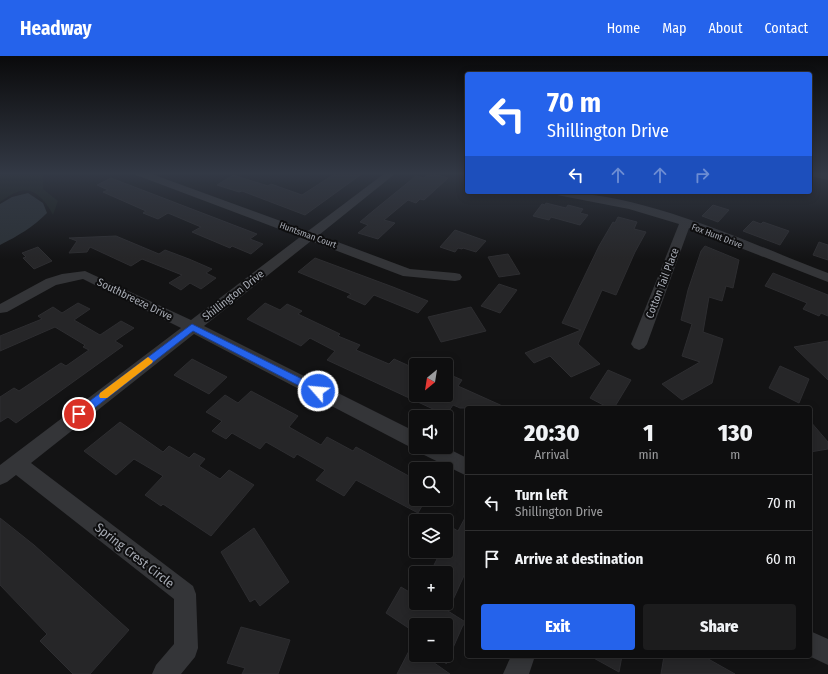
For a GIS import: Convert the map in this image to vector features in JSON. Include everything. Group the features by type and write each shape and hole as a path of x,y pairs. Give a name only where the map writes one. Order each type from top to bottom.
{"street":[{"name":"Huntsman Court","path":"219,202 408,273 455,277"},
{"name":"Shillington Drive","path":"8,469 353,202"},
{"name":"Fox Hunt Drive","path":"609,202 651,212 685,223 828,278"},
{"name":"Cotton Tail Place","path":"639,344 685,223"},
{"name":"Southbreeze Drive","path":"2,309 51,281 70,276 85,275 192,327 409,437"},
{"path":"441,454 465,466"},
{"name":"Spring Crest Circle","path":"8,469 185,594 186,648 165,674"},
{"path":"812,644 828,653"},
{"path":"516,674 522,658"}],"shaded area":[{"path":"4,202 41,202 47,213 25,231 0,245 0,204"},
{"path":"45,202 58,202 53,215"}],"building":[{"path":"125,202 173,202 257,234 250,239 263,244 251,254 232,246 230,248 192,232 201,227 168,213 158,219 143,213 146,211"},
{"path":"270,202 323,202 305,215"},
{"path":"384,202 406,202 384,220 395,223 378,239 358,233 368,225 360,222"},
{"path":"546,203 566,208 568,205 583,209 580,213 588,215 580,225 551,217 549,220 533,216 542,204 545,205"},
{"path":"713,205 729,210 718,222 702,216"},
{"path":"618,217 637,222 634,229 646,232 635,252 616,295 602,290 578,344 600,364 571,377 550,356 534,363 525,353 581,330 562,323 599,246 613,222 615,223"},
{"path":"753,221 761,224 763,222 789,231 780,245 743,231"},
{"path":"455,230 486,241 476,252 458,248 455,252 440,247"},
{"path":"116,236 159,254 165,250 189,259 212,269 206,273 216,278 201,289 190,283 181,290 169,283 182,275 142,259 131,266 90,247 87,252 69,253 77,241 69,238"},
{"path":"819,242 828,245 828,260 813,255"},
{"path":"705,246 739,260 733,288 726,286 722,301 709,297 703,332 723,339 712,383 682,400 662,384 700,362 682,356 692,324 681,320 688,290 701,251"},
{"path":"38,247 52,261 34,269 23,258 26,257 22,253"},
{"path":"508,254 520,274 499,277 488,257"},
{"path":"315,258 428,301 418,313 374,295 365,305 347,297 351,294 298,272"},
{"path":"773,273 828,295 828,316 821,313 819,316 803,309 807,303 765,286"},
{"path":"499,284 517,290 500,313 481,306"},
{"path":"78,303 90,309 74,320 100,335 121,321 134,328 115,341 123,346 16,423 8,417 0,422 0,397 14,388 19,391 61,363 66,366 89,350 83,347 85,345 55,327 0,351 0,336 42,319 38,316 53,307 62,313"},
{"path":"265,303 280,310 287,304 302,311 298,314 340,334 338,336 360,345 356,350 389,364 394,359 409,366 409,398 327,360 335,351 310,338 301,346 247,319"},
{"path":"471,307 486,331 441,342 428,317"},
{"path":"828,341 828,380 794,347"},
{"path":"192,359 227,377 209,394 174,375"},
{"path":"780,366 809,379 799,403 769,388"},
{"path":"608,370 631,380 615,406 605,406 590,398"},
{"path":"453,376 462,380 458,386 503,406 465,406 465,408 460,408 453,405 450,410 435,410 418,402 453,402"},
{"path":"251,391 298,416 289,427 321,445 327,437 353,451 356,447 409,476 409,506 422,506 418,513 356,480 344,496 316,480 325,470 297,454 294,458 266,442 260,449 232,433 226,439 212,431 222,421 206,412 225,395 238,403"},
{"path":"120,422 163,452 169,446 189,458 194,453 205,459 199,466 220,479 229,470 254,485 211,536 163,504 161,506 145,495 163,476 134,459 116,475 84,451"},
{"path":"812,423 828,442 828,449 812,452"},
{"path":"0,518 34,545 129,630 90,674 73,674 40,641 47,634 0,585"},
{"path":"465,518 465,573 453,600 453,566 434,566 438,558 453,558 453,528 458,531"},
{"path":"254,528 289,582 260,606 255,599 250,602 221,552"},
{"path":"401,587 409,592 409,610 448,610 465,622 465,625 463,625 453,648 453,618 409,618 409,628 386,613"},
{"path":"241,627 290,640 278,674 242,674 245,668 227,663"},
{"path":"409,651 409,662 433,662 450,674 397,674"},
{"path":"594,658 622,658 619,672"},
{"path":"664,658 707,658 735,674 661,674"}],"slow traffic":[{"path":"103,396 148,361"}],"route":[{"path":"79,414 192,327 318,391"}]}
